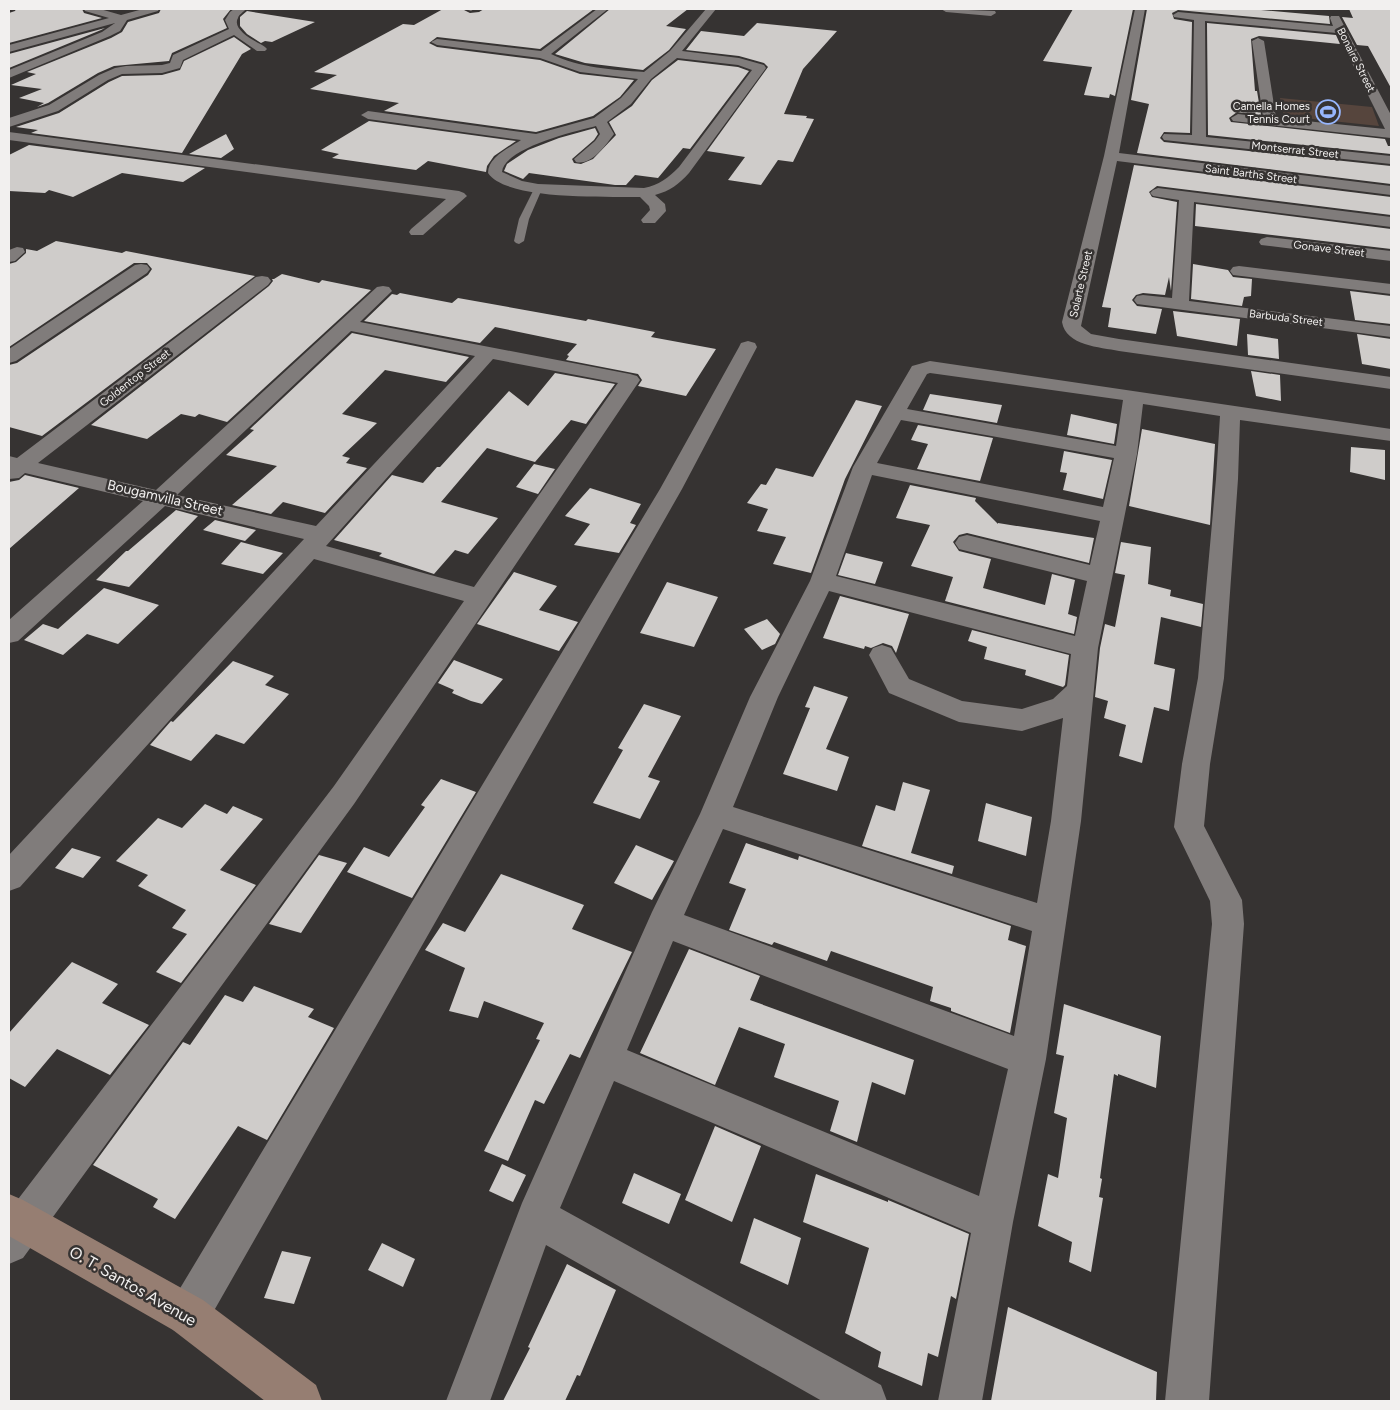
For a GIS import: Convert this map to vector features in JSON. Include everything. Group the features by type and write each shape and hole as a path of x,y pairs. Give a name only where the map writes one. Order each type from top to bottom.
{"main road":[{"name":"O. T. Santos Avenue","path":"14,1227 188,1315 300,1401"}],"street":[{"path":"88,9 122,18"},
{"path":"9,49 154,9"},
{"path":"240,9 232,15 230,21 234,31 261,49"},
{"path":"542,55 603,9"},
{"path":"495,174 495,168 501,160 527,142 599,121 626,101 648,76 674,54 711,9"},
{"path":"946,9 991,13"},
{"name":"Solarte Street","path":"1140,9 1111,156 1071,322 1072,328 1086,338 1119,344 1391,383"},
{"name":"Bonaire Street","path":"1330,13 1341,30 1345,47 1391,128"},
{"path":"1178,15 1341,30"},
{"path":"1199,17 1199,140"},
{"path":"9,74 106,34 116,28 122,21 122,18"},
{"path":"9,123 20,117 58,106 115,73 130,70 165,70 234,31"},
{"path":"9,35 31,42"},
{"path":"1258,41 1270,122"},
{"path":"437,42 542,55 553,61 590,69 648,76"},
{"path":"495,174 518,185 538,189 644,194 672,182 684,170 760,68 739,62 674,54"},
{"path":"368,115 537,138"},
{"path":"1238,118 1391,134"},
{"path":"581,159 607,134 599,121"},
{"path":"9,136 463,193 418,232"},
{"name":"Montserrat Street","path":"1169,137 1391,160"},
{"name":"Saint Barths Street","path":"1111,156 1391,192"},
{"path":"480,181 495,174"},
{"path":"1158,193 1391,222"},
{"path":"644,194 657,204 658,211 649,220"},
{"path":"1180,304 1187,196"},
{"name":"Gonave Street","path":"1273,275 1266,235 1391,256"},
{"path":"9,357 141,269"},
{"path":"1239,271 1391,289"},
{"name":"Goldentop Street","path":"12,468 262,280"},
{"path":"9,634 162,497 383,291"},
{"name":"Barbuda Street","path":"1142,300 1391,332"},
{"path":"14,1227 344,795 630,380 348,325"},
{"path":"188,1315 671,489 748,347"},
{"path":"9,877 489,352"},
{"path":"468,1401 536,1217 664,923 715,814 764,697 822,581 864,466 920,370 924,367 1134,396 1391,435"},
{"path":"960,1401 993,1222 1028,1059 1066,821 1085,648 1126,454 1134,396"},
{"path":"1187,1401 1228,924 1226,900 1188,827 1211,678 1227,479 1230,412"},
{"path":"894,413 1126,454"},
{"path":"864,466 1112,516"},
{"name":"Bougamvilla Street","path":"12,468 162,497 315,542 479,597"},
{"path":"967,544 1100,576"},
{"path":"822,581 1085,648"},
{"path":"882,655 899,686 959,711 1022,720 1063,707 1081,689"},
{"path":"715,814 1049,922"},
{"path":"664,923 1028,1059"},
{"path":"605,1059 993,1222"},
{"path":"536,1217 865,1401"}],"lane":[{"path":"519,241 524,219 538,189"}],"shaded area":[{"name":"Camella Homes Tennis Court","path":"1280,98 1372,107 1379,126 1284,116"}],"building":[{"path":"16,9 82,9 84,13 102,18 9,43 9,13"},
{"path":"161,9 231,9 223,19 227,28 172,53 169,61 114,66 98,73 48,103 37,107 44,103 19,98 42,89 11,85 36,74 27,72 111,38 122,32 128,22 159,13"},
{"path":"443,9 464,10 470,13 479,12 484,9 594,9 540,49 437,37 429,43 437,47 540,60 580,74 634,80 620,97 593,116 536,132 384,111 399,103 310,89 337,75 314,72 403,24 414,25"},
{"path":"610,9 688,9 666,26 686,29 669,50 643,70 585,63 555,54"},
{"path":"1073,9 1133,9 1115,96 1110,94 1109,98 1084,95 1092,67 1043,61"},
{"path":"1147,9 1250,9 1329,16 1330,24 1178,10 1172,13 1174,19 1192,22 1190,133 1164,132 1160,138 1164,142 1391,166 1391,184 1137,153 1149,104 1131,100"},
{"path":"1349,9 1391,9 1391,88 1368,46 1357,45 1342,17 1353,18"},
{"path":"247,11 315,22 272,42 265,41 261,43 247,34 240,26 240,17"},
{"path":"757,23 837,31 803,69 784,114 807,116 806,118 814,119 793,162 778,160 761,185 728,180 745,157 707,151 768,67 764,63 739,56 686,50 701,31 744,36"},
{"path":"1207,23 1336,35 1340,44 1259,36 1251,39 1255,91 1257,91 1261,115 1237,112 1229,118 1231,122 1385,139 1388,146 1391,146 1391,154 1208,135"},
{"path":"105,28 101,30 9,68 9,54"},
{"path":"234,37 251,49 242,54 182,153 31,133 38,130 16,127 59,113 122,76 162,75 180,70 184,61"},
{"path":"678,60 738,67 749,71 690,149 683,148 658,178 635,175 626,185 615,185 529,173 523,179 504,171 507,164 528,150 559,138 595,128 598,134 594,140 572,159 574,163 581,164 593,159 616,135 609,122 632,106 652,80"},
{"path":"369,121 516,141 494,156 487,166 486,172 428,161 416,170 332,158 339,154 321,150"},
{"path":"226,134 234,149 221,158 189,154"},
{"path":"29,145 205,168 183,182 122,173 73,197 49,190 45,193 9,191 9,155"},
{"path":"1134,165 1391,197 1391,215 1157,186 1149,192 1152,197 1177,202 1171,291 1169,277 1165,295 1143,293 1136,295 1132,300 1137,306 1162,309 1156,334 1108,327 1111,308 1102,307"},
{"path":"1196,204 1391,229 1391,249 1195,226"},
{"path":"56,241 122,253 126,251 255,276 42,436 9,427 9,365 17,363 148,275 152,269 147,263 134,263 9,347 9,264 16,262 26,253 26,249 37,251"},
{"path":"1193,264 1228,270 1233,277 1252,279 1251,296 1244,297 1242,306 1191,299"},
{"path":"282,274 319,283 322,280 371,290 227,422 199,414 195,417 181,414 147,439 91,425 269,286 273,281 272,279"},
{"path":"1350,291 1391,296 1391,324 1355,320"},
{"path":"400,293 452,303 458,298 586,321 588,319 655,332 651,337 716,349 686,396 638,386 642,380 638,374 566,360 569,356 567,355 577,344 495,327 480,343 364,321 392,294 397,295"},
{"path":"1173,311 1240,319 1237,346 1177,336"},
{"path":"352,333 469,357 446,382 385,370 342,414 377,423 342,456 350,458 346,463 367,468 325,513 283,502 271,514 232,505 277,466 226,455 254,430 250,429"},
{"path":"1247,334 1278,339 1279,359 1248,355"},
{"path":"1357,334 1391,339 1391,369 1362,364"},
{"path":"1251,371 1280,375 1281,401 1256,396"},
{"path":"555,373 615,384 586,424 571,420 535,462 487,448 441,502 498,518 468,554 455,550 434,574 379,556 382,553 334,540 392,475 423,483 509,391 528,406"},
{"path":"930,394 1002,405 997,423 923,410"},
{"path":"856,400 882,406 845,479 811,573 773,564 786,537 757,531 768,509 747,503 761,484 766,485 776,468 813,477"},
{"path":"1071,414 1117,424 1114,444 1067,435"},
{"path":"918,425 993,438 980,481 917,469 928,444 911,440"},
{"path":"1142,429 1215,444 1210,525 1129,506"},
{"path":"1351,447 1385,450 1385,480 1350,472"},
{"path":"1064,451 1112,460 1103,499 1063,490 1067,473 1060,472"},
{"path":"534,464 555,469 538,494 516,487"},
{"path":"25,475 79,488 9,549 9,482 19,480"},
{"path":"910,485 976,498 975,501 998,524 1094,538 1089,563 967,533 959,535 953,542 959,551 991,559 983,588 1045,605 1052,574 1075,580 1068,614 1077,617 1074,634 945,601 953,577 911,566 930,525 896,518"},
{"path":"590,488 641,504 630,523 636,525 619,553 574,545 590,524 565,516"},
{"path":"176,510 198,516 129,587 96,580 126,551"},
{"path":"215,520 256,530 245,541 203,530"},
{"path":"241,542 283,553 263,574 221,564"},
{"path":"1121,542 1151,547 1148,584 1171,590 1170,596 1203,604 1201,627 1161,617 1154,664 1175,669 1169,711 1154,707 1142,763 1119,756 1126,725 1104,718 1108,701 1095,697 1100,648 1105,624 1115,627 1125,575 1115,573"},
{"path":"846,553 883,562 875,584 838,575"},
{"path":"514,572 557,586 539,610 578,622 559,651 477,624"},
{"path":"667,582 718,597 694,647 640,633"},
{"path":"104,588 159,605 118,644 87,634 63,655 24,640 43,624 58,629"},
{"path":"840,596 909,614 896,653 892,646 883,643 871,648 865,646 864,649 823,638"},
{"path":"767,619 780,634 775,644 762,650 744,629"},
{"path":"972,630 1069,655 1065,685 1063,687 1025,675 1026,670 984,659 987,647 968,641"},
{"path":"454,660 503,679 482,704 471,701 452,693 454,690 438,683"},
{"path":"233,661 274,676 265,685 289,694 244,744 216,734 191,761 150,745 171,721 173,722"},
{"path":"814,686 848,697 826,749 849,757 837,791 783,774 810,708 805,707"},
{"path":"644,704 681,716 648,777 660,781 640,819 593,803 623,750 618,748"},
{"path":"441,779 476,792 412,898 347,872 364,847 389,857 425,807 421,805"},
{"path":"903,782 930,790 911,853 954,866 952,874 862,846 876,805 895,811"},
{"path":"986,803 1032,817 1026,856 978,841"},
{"path":"205,804 227,814 233,806 263,819 220,870 256,885 181,983 156,972 187,934 172,928 186,910 138,886 148,875 116,861 158,818 182,828"},
{"path":"746,843 798,860 799,856 1011,926 1008,940 1026,946 1010,1033 930,1001 933,987 831,951 827,961 774,942 772,945 729,930 746,889 729,883"},
{"path":"636,845 674,861 652,900 614,883"},
{"path":"72,848 101,857 83,878 55,868"},
{"path":"319,855 347,863 301,933 269,924"},
{"path":"501,874 584,905 572,929 632,952 580,1058 570,1054 544,1104 535,1100 508,1161 484,1151 540,1040 536,1039 544,1023 484,1001 478,1018 449,1011 465,968 425,950 443,923 465,932"},
{"path":"689,949 760,976 750,1000 914,1060 905,1095 872,1082 857,1142 830,1131 839,1101 774,1077 785,1044 739,1027 715,1085 640,1053"},
{"path":"72,962 118,984 102,1003 149,1025 110,1075 57,1049 25,1087 9,1078 9,1033"},
{"path":"254,986 314,1009 308,1017 334,1028 267,1140 238,1126 175,1219 153,1207 158,1199 93,1165 183,1042 190,1045 225,995 243,1002"},
{"path":"1064,1004 1161,1036 1156,1088 1114,1074 1100,1178 1102,1179 1099,1197 1103,1198 1091,1272 1069,1262 1072,1242 1038,1226 1048,1174 1058,1178 1067,1118 1054,1113 1064,1056 1056,1054"},
{"path":"715,1126 761,1146 732,1222 685,1200"},
{"path":"502,1164 526,1175 513,1202 489,1191"},
{"path":"634,1173 681,1194 669,1224 622,1203"},
{"path":"816,1174 888,1202 888,1200 969,1234 956,1299 951,1296 938,1357 928,1353 922,1386 878,1367 881,1352 845,1333 869,1248 803,1222"},
{"path":"754,1218 801,1238 788,1285 740,1263"},
{"path":"382,1243 415,1259 403,1287 368,1270"},
{"path":"282,1251 311,1257 294,1304 264,1298"},
{"path":"567,1264 616,1290 580,1376 577,1375 565,1401 503,1401 530,1348 528,1347"},
{"path":"1008,1307 1157,1372 1156,1401 991,1401"}],"place":[{"name":"Camella Homes Tennis Court","path":"1328,112"}]}
